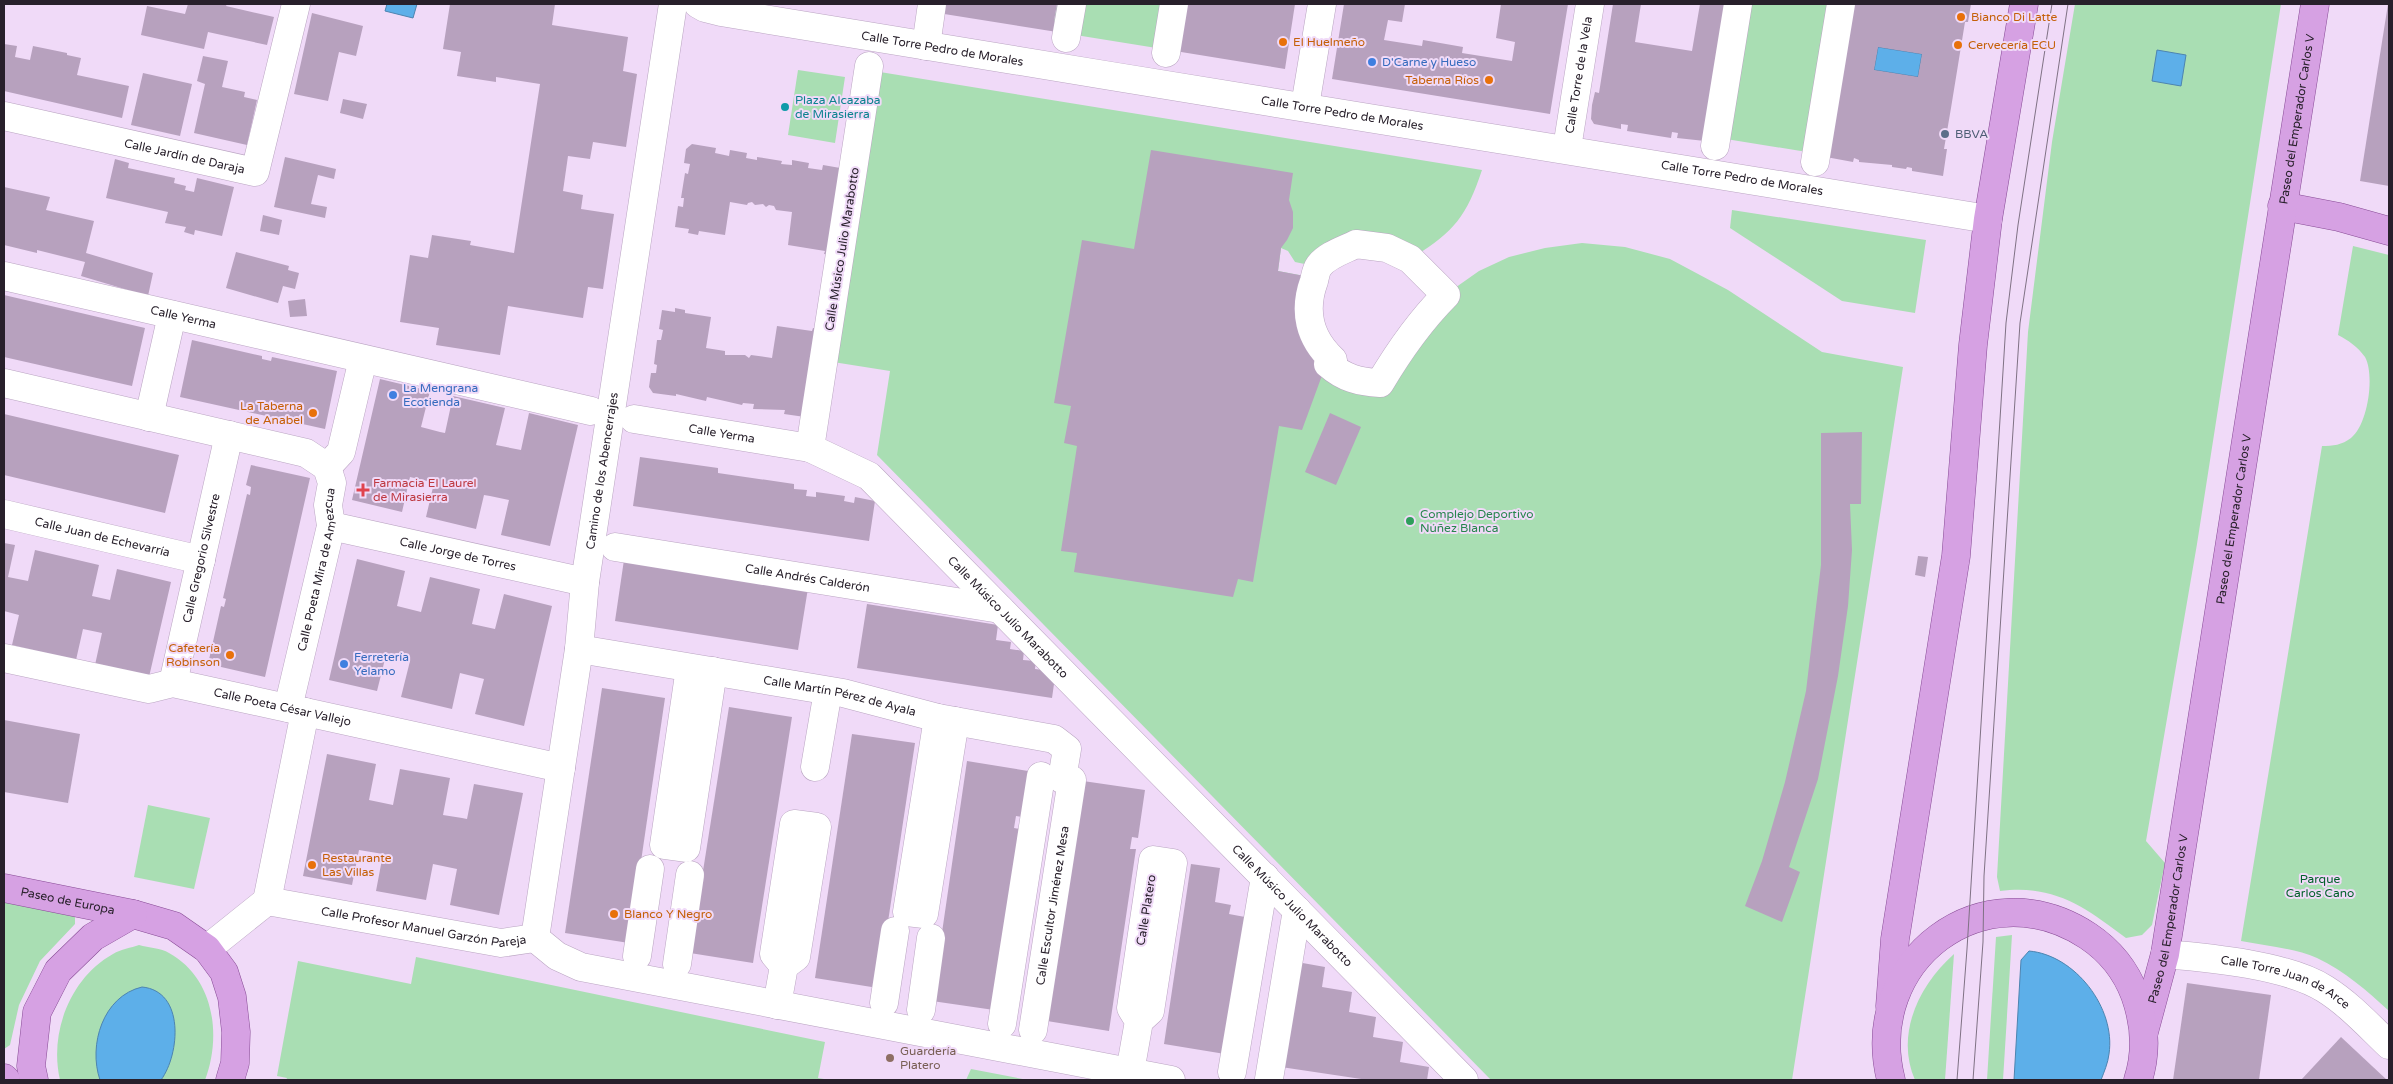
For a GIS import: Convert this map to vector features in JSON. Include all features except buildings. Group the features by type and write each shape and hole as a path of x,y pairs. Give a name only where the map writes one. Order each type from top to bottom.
{"main road":[{"path":"1875,1080 1885,1044 1895,939 1956,556 1973,345 1988,219 2024,4"},
{"name":"Paseo del Emperador Carlos V","path":"2144,1032 2165,954 2315,4"},
{"path":"2282,206 2338,217 2389,230"},
{"name":"Paseo de Europa","path":"4,888 133,914 174,926 207,949 224,972 232,997 236,1032 235,1063 230,1080"},
{"path":"1890,1006 1908,968 1935,940 1951,929 1985,916 2002,913 2032,914 2055,920 2076,928 2095,941 2111,956 2132,988 2140,1009 2144,1032 2144,1052 2138,1080"},
{"path":"34,1080 31,1066 37,1012 58,971 93,937 133,914"},
{"path":"1885,1044 1892,1080"}],"street":[{"name":"Calle Jardín de Daraja","path":"4,116 255,172 296,4"},
{"name":"Camino de los Abencerrajes","path":"535,938 579,649 585,582 673,4"},
{"name":"Calle Torre Pedro de Morales","path":"698,4 721,12 1568,148 1988,219"},
{"path":"926,46 932,4"},
{"path":"1066,38 1072,4"},
{"path":"1166,53 1174,4"},
{"path":"1306,106 1322,4"},
{"name":"Calle Torre de la Vela","path":"1568,148 1590,4"},
{"path":"1715,146 1738,4"},
{"path":"1815,162 1841,4"},
{"name":"Calle Músico Julio Marabotto","path":"869,66 810,448 869,476 1464,1080"},
{"path":"1356,244 1387,248 1410,259 1446,295 1428,312 1403,345 1380,383 1358,382 1338,372 1328,364 1333,360 1317,342 1309,323 1309,296 1319,266 1328,258 1356,244"},
{"name":"Calle Yerma","path":"4,276 170,323 361,367 591,411"},
{"path":"149,416 170,323"},
{"path":"4,383 306,453 327,466 340,452 361,367"},
{"name":"Calle Yerma","path":"634,418 810,448"},
{"name":"Calle Gregorio Silvestre","path":"173,683 229,436"},
{"name":"Calle Poeta Mira de Amezcua","path":"267,901 296,710 331,526 328,505 332,483 327,466"},
{"name":"Calle Juan de Echevarría","path":"4,514 201,560"},
{"name":"Calle Jorge de Torres","path":"331,526 585,582"},
{"name":"Calle Andrés Calderón","path":"615,546 1000,609"},
{"name":"Calle Martín Pérez de Ayala","path":"579,649 828,691 946,720 1054,739 1067,749 1058,778"},
{"name":"Calle Poeta César Vallejo","path":"4,658 149,689 173,683 561,768"},
{"path":"701,669 686,848 664,845 701,669"},
{"path":"815,767 828,691"},
{"path":"946,720 924,914 907,912 946,720"},
{"path":"1002,1024 1058,778"},
{"name":"Calle Escultor Jiménez Mesa","path":"1033,1030 1058,778"},
{"name":"Calle Platero","path":"1130,1072 1139,1021 1150,1011 1173,863 1153,860 1131,1008 1139,1021"},
{"path":"637,956 650,869"},
{"path":"677,964 690,875"},
{"path":"1232,1072 1265,877"},
{"path":"207,949 267,901"},
{"name":"Calle Profesor Manuel Garzón Pareja","path":"267,901 501,943 535,938 557,956 580,967 1170,1080"},
{"path":"1269,1079 1296,910"},
{"path":"884,1003 895,932"},
{"path":"921,1010 931,938"},
{"name":"Calle Torre Juan de Arce","path":"2165,954 2215,959 2295,974 2325,989 2346,1004 2389,1044"},
{"path":"777,1005 784,966"}],"green space":[{"path":"1057,4 1183,4 1175,51 1057,32 1059,22 1054,21"},
{"path":"1727,4 1853,4 1807,152 1726,139"},
{"path":"2075,4 2281,4 2197,544 2146,841 2165,863 2152,925 2142,935 2126,938 2097,917 2068,900 2037,891 2000,891 1997,877 2028,332 2052,142"},
{"path":"798,70 845,77 835,143 788,135"},
{"name":"Complejo Deportivo Núñez Blanca","path":"880,72 1482,170 1470,200 1456,223 1437,241 1410,259 1387,248 1319,267 1295,262 1288,251 1281,248 1278,271 1315,278 1317,341 1380,383 1452,290 1479,271 1509,257 1545,248 1582,243 1625,247 1670,259 1728,290 1822,352 1903,367 1792,1080 1491,1080 877,455 890,371 833,362"},
{"path":"1732,210 1926,240 1915,313 1842,301 1730,228"},
{"name":"Parque Carlos Cano","path":"2353,246 2389,255 2389,1011 2346,975 2317,958 2289,950 2241,941 2322,446 2337,445 2351,438 2357,432 2366,411 2368,399 2369,375 2365,357 2353,344 2338,335"},
{"path":"148,805 210,818 194,889 134,877"},
{"path":"4,900 75,914 75,924 40,961 19,1005 10,1045 4,1049"},
{"path":"2012,935 2003,1080 1987,1080 1996,937"},
{"path":"139,945 169,953 184,964 196,977 205,992 213,1027 213,1045 205,1080 60,1080 57,1062 58,1044 66,1008 74,992 98,964 116,952"},
{"path":"1954,954 1945,1080 1915,1080 1909,1063 1908,1045 1909,1028 1914,1011 1930,980"},
{"path":"416,957 825,1042 818,1078 830,1080 286,1080 287,1078 277,1076 298,961 411,984"},
{"path":"971,1069 1028,1080 966,1080"}],"water":[{"path":"387,4 417,4 413,18 385,11"},
{"path":"1878,47 1922,54 1918,77 1874,70"},
{"path":"2157,50 2186,55 2181,86 2152,81"},
{"path":"2029,951 2046,955 2062,962 2089,987 2099,1002 2106,1019 2109,1037 2108,1057 2101,1080 2014,1080 2021,960"},
{"path":"142,987 156,991 166,1000 172,1011 175,1025 175,1040 167,1069 161,1080 100,1080 96,1052 102,1024 108,1011 117,1000 129,992"}],"tram line":[{"path":"1957,1080 1967,949 2006,323 2018,225 2052,4"},
{"path":"1973,1080 1983,942 1984,876 2020,323 2068,4"}],"place":[{"name":"Bianco Di Latte","path":"1961,17"},
{"name":"El Huelmeño","path":"1283,42"},
{"name":"Cervecería ECU","path":"1958,45"},
{"name":"D'Carne y Hueso","path":"1372,62"},
{"name":"Taberna Ríos","path":"1489,80"},
{"name":"Plaza Alcazaba de Mirasierra","path":"785,107"},
{"name":"BBVA","path":"1945,134"},
{"name":"La Mengrana Ecotienda","path":"393,395"},
{"name":"La Taberna de Anabel","path":"313,413"},
{"name":"Farmacia El Laurel de Mirasierra","path":"363,490"},
{"name":"Complejo Deportivo Núñez Blanca","path":"1410,521"},
{"name":"Cafetería Robinson","path":"230,655"},
{"name":"Ferretería Yelamo","path":"344,664"},
{"name":"Restaurante Las Villas","path":"312,865"},
{"name":"Blanco Y Negro","path":"614,914"},
{"name":"Guardería Platero","path":"890,1058"}]}
